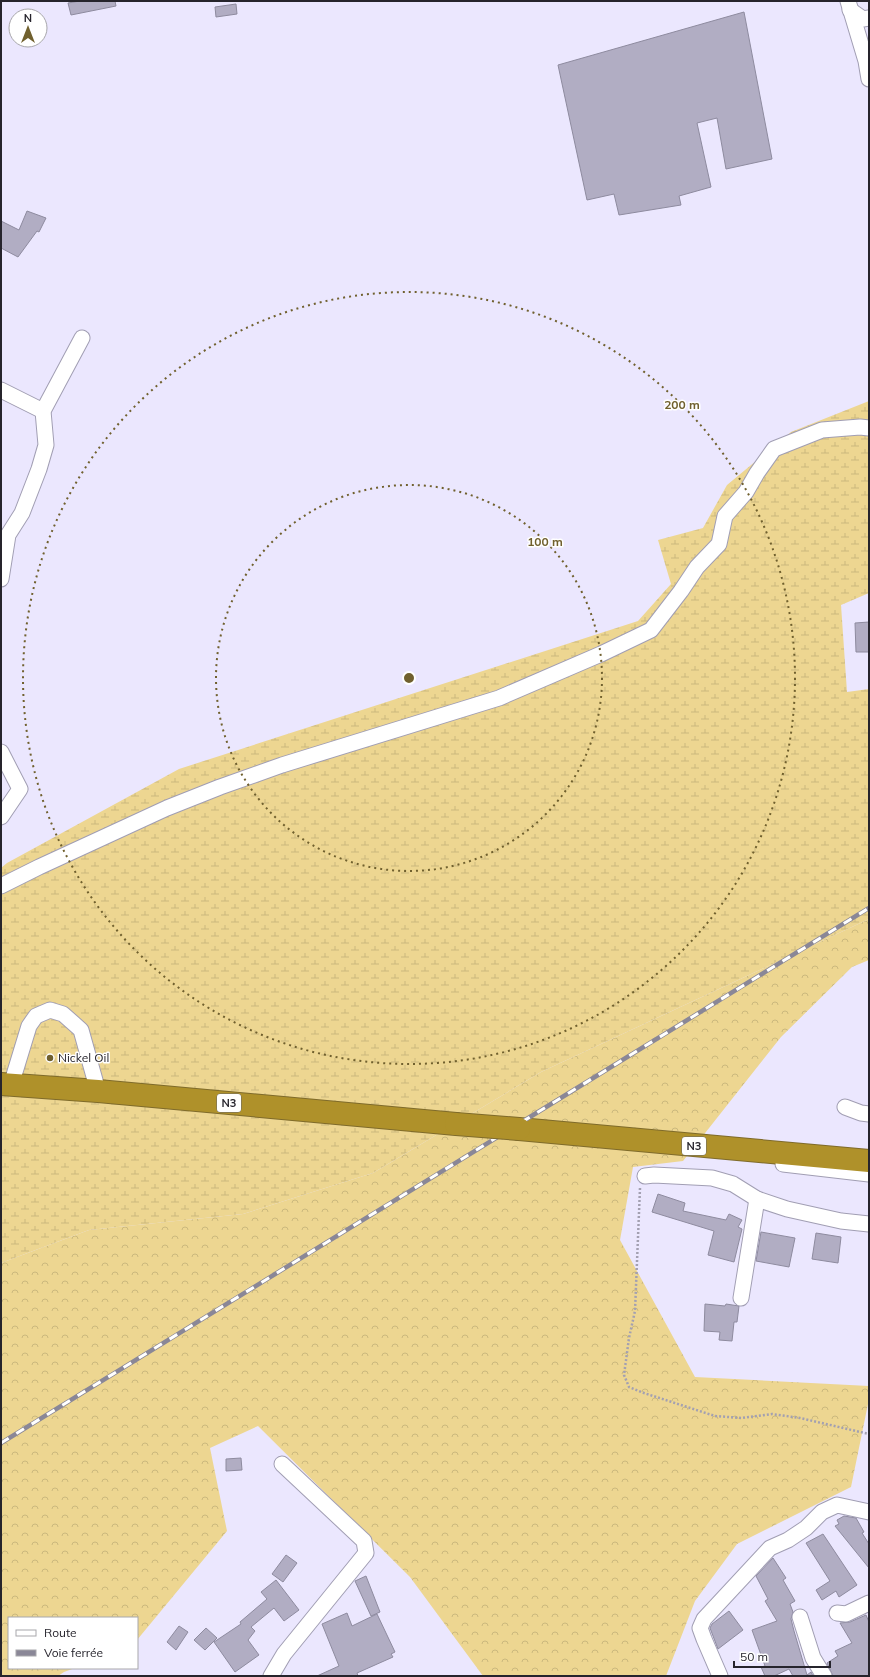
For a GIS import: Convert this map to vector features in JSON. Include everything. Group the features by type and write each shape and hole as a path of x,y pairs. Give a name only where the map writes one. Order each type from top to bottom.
{"highway":[{"name":"N3","path":"6,1084 98,1091 869,1161"}],"street":[{"path":"849,5 864,18 869,18"},
{"path":"849,5 866,61 869,79"},
{"path":"1,579 8,536 22,513 39,469 46,445 43,411 82,338"},
{"path":"1,390 43,411"},
{"path":"1,886 39,867 220,787 289,762 500,698 652,630 682,591 697,567 719,544 725,516 746,492 774,449 822,430 860,427 869,428"},
{"path":"1,752 20,789 1,817"},
{"path":"6,1084 29,1026 36,1016 50,1010 64,1014 81,1030 98,1091"},
{"path":"845,1107 861,1113 869,1114"},
{"path":"658,1143 712,1154 869,1174"},
{"path":"645,1176 654,1175 712,1178 733,1184 757,1199 795,1211 841,1221 869,1224"},
{"path":"741,1298 757,1199"},
{"path":"271,1676 284,1654 366,1553 364,1542 282,1464"},
{"path":"720,1676 700,1628 704,1619 770,1548 788,1540 806,1528 822,1512 836,1505 869,1512"},
{"path":"837,1613 846,1614 869,1603"},
{"path":"800,1617 813,1658 824,1676"}],"path":[{"path":"645,1176 640,1182 635,1311 629,1338 624,1375 629,1387 715,1416 742,1418 772,1414 800,1418 869,1434"}],"green space":[{"path":"869,401 869,593 841,605 847,692 869,689 869,919 541,1072 373,1173 243,1214 89,1230 1,1263 1,868 7,863 179,769 638,621 671,584 658,540 703,528 727,485 791,432"},
{"path":"869,919 869,960 852,967 781,1037 683,1161 633,1167 620,1240 695,1377 869,1386 869,1399 851,1487 737,1544 695,1601 666,1676 483,1676 410,1577 258,1426 210,1448 227,1531 138,1639 138,1617 8,1617 8,1669 72,1669 58,1676 1,1676 1,1263 89,1230 243,1214 373,1173 541,1072"}],"building":[{"path":"80,1 115,1 116,6 71,15 68,3"},
{"path":"236,4 237,14 216,17 215,7"},
{"path":"744,12 772,159 726,169 717,118 697,123 711,187 679,196 681,205 619,215 614,194 587,200 558,65"},
{"path":"27,211 46,218 39,232 37,231 18,257 1,248 1,221 19,230"},
{"path":"869,622 869,652 856,652 855,623"},
{"path":"658,1194 685,1203 683,1211 726,1220 729,1214 742,1220 738,1227 742,1229 734,1262 708,1255 714,1231 652,1212"},
{"path":"761,1232 795,1238 789,1267 756,1261"},
{"path":"816,1233 841,1237 838,1263 812,1259"},
{"path":"705,1304 725,1306 726,1304 739,1306 737,1322 734,1322 732,1341 719,1340 720,1332 704,1331"},
{"path":"241,1458 242,1470 226,1471 226,1459"},
{"path":"844,1516 856,1518 864,1532 862,1533 869,1544 869,1568 835,1526 839,1524 837,1520"},
{"path":"823,1534 857,1585 839,1597 836,1591 822,1600 816,1590 830,1581 806,1543"},
{"path":"286,1555 297,1563 283,1582 272,1574"},
{"path":"773,1558 786,1578 783,1580 795,1601 790,1604 793,1612 791,1619 807,1675 811,1672 813,1676 793,1676 789,1669 774,1676 765,1676 761,1667 765,1666 752,1630 777,1621 765,1601 768,1599 756,1576"},
{"path":"366,1576 380,1612 371,1616 355,1581"},
{"path":"276,1580 299,1610 284,1621 274,1608 251,1627 255,1631 248,1640 259,1655 235,1672 214,1642 241,1624 240,1622 267,1599 261,1592"},
{"path":"729,1611 743,1630 718,1649 710,1628 712,1624"},
{"path":"347,1613 352,1626 377,1614 395,1652 391,1654 393,1657 357,1673 358,1676 317,1676 339,1666 322,1624"},
{"path":"866,1615 869,1622 869,1676 833,1676 827,1663 838,1656 835,1651 852,1643 840,1623 850,1622"},
{"path":"179,1626 188,1632 176,1650 167,1642"},
{"path":"206,1628 217,1638 205,1650 194,1640"}],"railway":[{"path":"1,1443 869,908"}],"place":[{"name":"Nickel Oil","path":"50,1058"}]}
